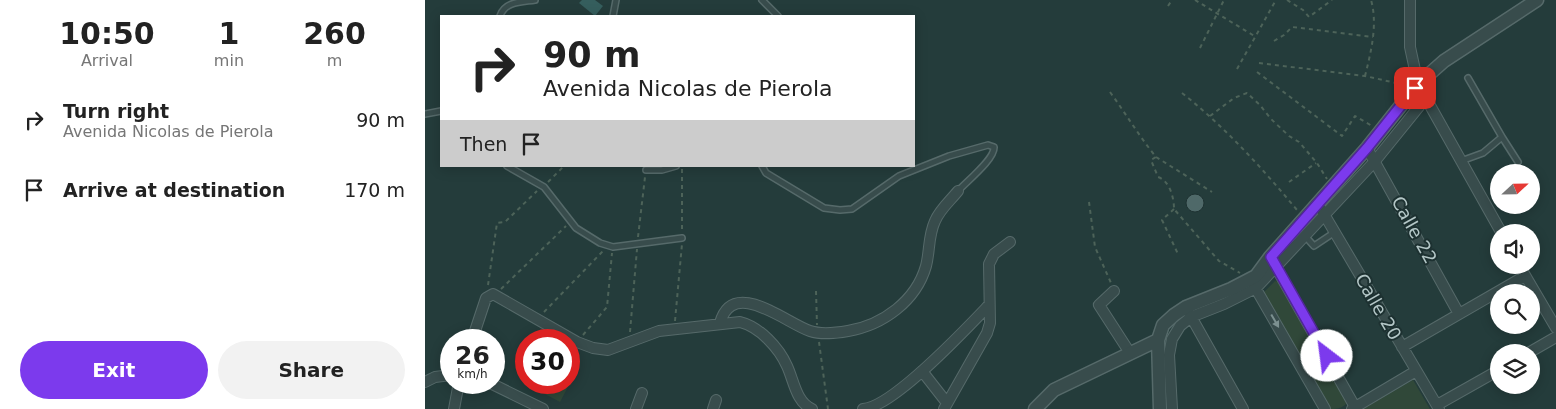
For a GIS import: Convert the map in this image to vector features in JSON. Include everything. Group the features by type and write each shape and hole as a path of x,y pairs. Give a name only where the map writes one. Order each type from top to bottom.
{"street":[{"path":"1410,0 1410,47 1416,86 1426,98 1496,224"},
{"path":"1160,409 1158,340 1163,325 1174,315 1189,312 1253,284 1256,276 1305,236 1333,188 1416,86 1444,61 1537,0"},
{"path":"1273,262 1305,219 1321,209 1375,161 1426,98"},
{"name":"Calle 22","path":"1367,148 1459,314"},
{"path":"720,323 723,314 730,307 749,304 762,306 803,328 817,333 847,331 867,326 883,318 905,302 918,284 924,271 930,235 935,220 943,207 958,191"},
{"name":"Calle 20","path":"1321,209 1438,407"},
{"path":"922,371 946,406 991,323 989,305 990,261 997,252 1010,242"},
{"path":"1273,262 1353,408 1416,371"},
{"path":"1402,347 1525,276 1556,328"},
{"path":"1253,284 1325,409"},
{"path":"1114,291 1099,305 1130,353"},
{"path":"475,329 483,305 492,295 553,329"},
{"path":"863,409 873,407 882,402 922,371 989,305"},
{"path":"1172,409 1169,355 1172,340 1189,312"},
{"path":"1189,312 1243,409"},
{"path":"580,343 600,350 608,350 649,334 675,328 740,322 749,325 761,333 774,346 786,364 803,404 811,409"},
{"path":"1540,346 1556,337"},
{"path":"1035,409 1054,390 1158,340"},
{"path":"1438,407 1490,375"},
{"path":"425,382 440,376"},
{"path":"505,390 543,409"},
{"path":"637,409 642,393"},
{"path":"454,409 457,394"}],"lane":[{"path":"500,15 508,5 535,0"},
{"path":"613,15 616,0"},
{"path":"762,0 777,15"},
{"path":"1468,78 1518,162"},
{"path":"425,114 440,111"},
{"path":"1461,161 1483,153 1502,137"},
{"path":"763,167 766,173 825,208 852,209 899,176 949,156 988,145 994,147 989,160 958,191"},
{"path":"509,167 544,187 576,228 600,243 611,246 682,238"},
{"path":"646,170 661,170 672,167"},
{"path":"1305,236 1314,246 1335,232"}],"path":[{"path":"1168,6 1171,0"},
{"path":"1195,0 1256,37"},
{"path":"1200,48 1224,0"},
{"path":"1237,70 1276,0"},
{"path":"1287,0 1303,10 1309,17 1332,0"},
{"path":"1365,76 1373,37 1373,7 1371,0"},
{"path":"1274,41 1292,27 1373,37"},
{"path":"1259,63 1365,76 1416,86"},
{"path":"1257,72 1342,136 1355,116 1380,132"},
{"path":"1110,92 1156,157 1212,192"},
{"path":"1182,93 1210,116 1257,162 1305,219"},
{"path":"1210,116 1234,98 1247,93 1261,105 1271,119 1289,136 1299,142 1317,163 1333,188"},
{"path":"1156,157 1151,160 1158,177 1163,179 1174,197 1174,209 1219,261 1253,284"},
{"path":"1289,182 1317,163"},
{"path":"492,295 497,222 505,222 563,167"},
{"path":"675,328 682,238 682,167"},
{"path":"629,342 637,244 646,170"},
{"path":"1089,202 1095,247 1114,291"},
{"path":"1174,209 1162,220 1178,254"},
{"path":"492,295 571,221"},
{"path":"537,320 611,246"},
{"path":"580,338 607,307 611,246"},
{"path":"816,291 817,333 828,409"}],"green space":[{"path":"1275,281 1278,282 1347,402 1341,407 1327,409 1261,295"},
{"path":"1413,380 1430,409 1363,409"},
{"path":"545,394 564,394 560,402"}],"water":[{"path":"582,0 595,0 603,6 594,15 579,3"}],"building":[{"path":"1195,194 1201,197 1204,203 1201,209 1195,212 1189,209 1186,203 1189,197"}],"route":[{"path":"1327,356 1271,257 1367,148 1415,88"}]}
